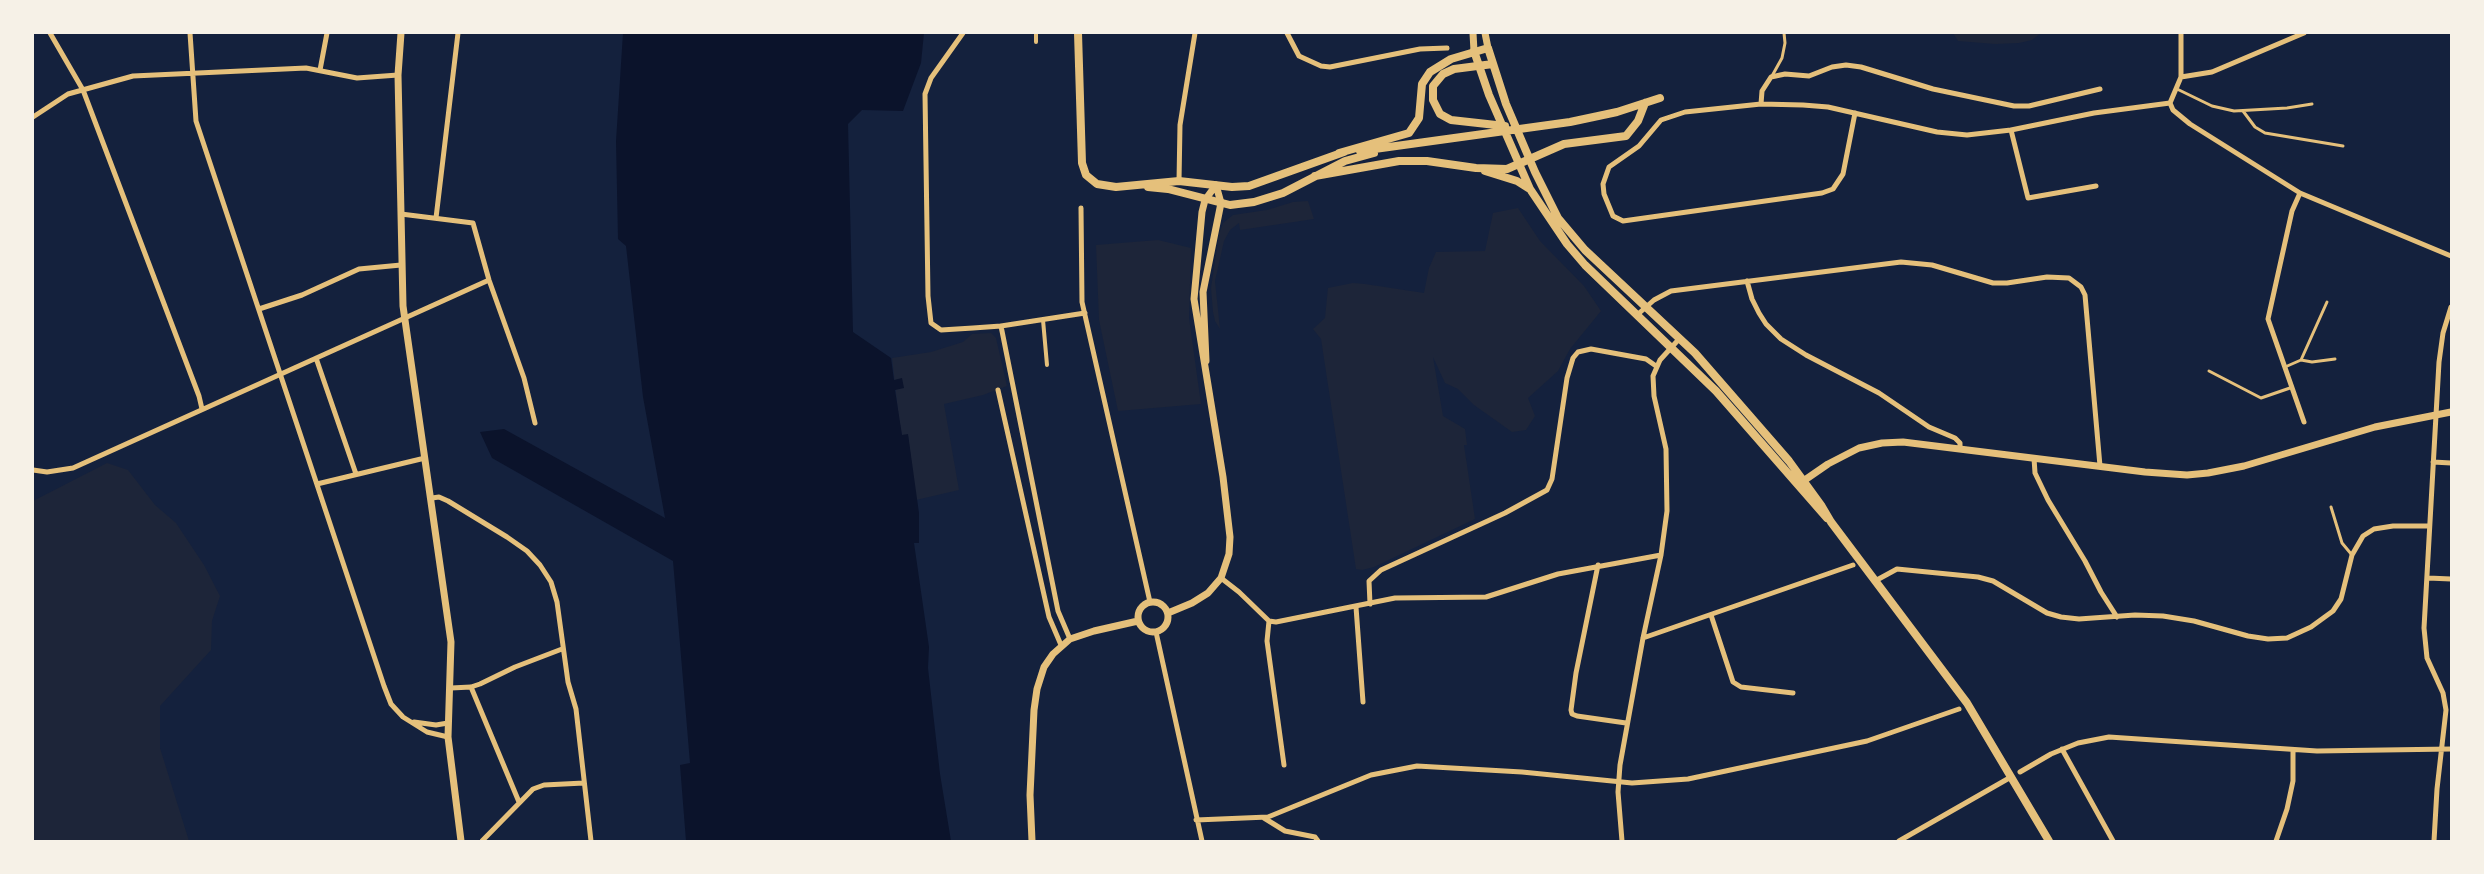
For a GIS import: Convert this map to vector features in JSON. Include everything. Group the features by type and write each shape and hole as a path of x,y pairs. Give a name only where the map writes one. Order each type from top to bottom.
{"main road":[{"path":"1078,33 1081,150 1084,170 1091,180 1104,186 1179,181 1236,187 1255,184 1339,153 1409,132 1419,118 1420,92 1425,78 1442,63 1488,48 1509,111 1529,159 1544,193 1563,224 1585,250 1680,338 1722,384 1801,483 1816,509 1831,522 1967,704 2049,841"},
{"path":"1474,51 1495,109 1530,189 1567,244 1585,265 1716,391 1801,483"},
{"path":"1492,64 1454,69 1439,77 1433,86 1432,95 1437,110 1445,117 1462,123 1489,123 1523,129"},
{"path":"1339,153 1586,119 1660,98"},
{"path":"1476,168 1501,169 1519,165 1564,144 1626,135 1638,121 1645,103"},
{"path":"1135,185 1168,189 1221,203 1242,204 1284,193 1345,161 1396,146"},
{"path":"1315,176 1353,167 1399,161 1442,162 1476,168 1517,181 1530,189"}],"street":[{"path":"50,33 83,90 202,410"},
{"path":"190,33 196,121 388,696 396,711 412,722 434,735 448,737"},
{"path":"320,70 327,33"},
{"path":"401,33 398,75 401,265 405,318 451,642 448,737 461,841"},
{"path":"436,218 458,33"},
{"path":"963,33 927,85 925,94 929,318 934,327 941,330 1001,326 1085,313"},
{"path":"1036,33 1036,42"},
{"path":"1179,181 1180,125 1195,33"},
{"path":"1287,33 1299,56 1321,66 1329,67 1397,52 1447,48"},
{"path":"1473,33 1474,51"},
{"path":"1485,33 1488,48"},
{"path":"2181,33 2181,77 2170,103 2173,110 2190,124 2300,193 2451,256"},
{"path":"2181,77 2212,72 2304,33"},
{"path":"1761,104 1762,91 1771,77 1785,74 1809,76 1832,67 1854,66 1934,89 2014,106 2030,106 2100,89"},
{"path":"33,117 58,100 83,90 133,76 306,68 357,78 398,75"},
{"path":"1855,113 1843,174 1833,189 1822,193 1645,219 1619,220 1610,212 1604,194 1605,175 1617,160 1639,146 1661,120 1670,116 1730,106 1761,104 1820,106 1855,113 1947,134 1967,135 2011,130 2094,113 2170,103"},
{"path":"2011,130 2028,198 2096,186"},
{"path":"1168,612 1192,603 1208,593 1221,578 1229,554 1229,528 1194,299 1196,260 1205,200 1216,185"},
{"path":"1206,369 1203,292 1221,203 1216,185"},
{"path":"2300,193 2289,222 2268,320 2290,388 2304,422"},
{"path":"1081,208 1082,302 1090,328 1150,602"},
{"path":"401,214 473,223 489,280 524,378 535,423"},
{"path":"1637,315 1645,306 1671,291 1908,262 1932,265 1993,283 2007,284 2059,277 2075,281 2085,295 2089,320 2100,466"},
{"path":"259,309 302,295 359,269 401,265"},
{"path":"33,470 47,472 73,468 489,280"},
{"path":"1747,280 1759,313 1781,339 1901,406 1915,419 1955,438 1960,443 1960,449"},
{"path":"2434,841 2445,702 2425,649 2429,526 2439,362 2443,333 2451,307"},
{"path":"1043,319 1047,365"},
{"path":"1001,326 1058,611 1070,639"},
{"path":"1622,841 1618,781 1626,723 1661,555 1667,511 1664,438 1653,388 1656,366 1680,338"},
{"path":"1370,604 1369,581 1381,570 1505,513 1547,490 1552,479 1567,378 1573,358 1578,352 1586,349 1646,359 1656,366"},
{"path":"316,358 356,474"},
{"path":"998,390 1048,617 1061,645"},
{"path":"1801,483 1842,456 1859,448 1882,443 1903,442 2187,475 2227,471 2374,426 2451,412"},
{"path":"317,484 425,458"},
{"path":"2034,458 2035,473 2048,500 2117,617"},
{"path":"2433,462 2451,463"},
{"path":"432,498 439,497 464,510 520,546 540,565 551,582 557,602 568,682 576,709 591,841"},
{"path":"1875,581 1897,569 1978,578 1992,581 2047,613 2061,617 2079,619 2135,615 2163,616 2194,621 2248,636 2268,639 2288,638 2312,627 2333,611 2341,599 2352,555 2363,536 2374,530 2393,526 2429,526"},
{"path":"1221,578 1269,621 1291,621 1395,598 1486,597 1558,573 1661,555"},
{"path":"1598,565 1576,673 1571,710 1572,714 1577,716 1626,723"},
{"path":"1643,638 1853,565"},
{"path":"2428,578 2451,579"},
{"path":"1150,602 1159,602 1168,612 1167,623 1156,632 1145,630 1138,621 1139,611 1150,602"},
{"path":"1356,607 1363,702"},
{"path":"1711,615 1733,682 1741,687 1793,693"},
{"path":"1032,841 1030,795 1035,698 1044,667 1061,645 1070,639 1138,621"},
{"path":"1269,621 1267,641 1284,765"},
{"path":"1156,632 1202,841"},
{"path":"451,688 471,687 562,648"},
{"path":"471,687 519,802"},
{"path":"1196,820 1263,817 1276,814 1371,775 1417,766 1522,772 1645,783 1688,779 1815,754 1886,735 1959,709"},
{"path":"412,722 436,725 448,723"},
{"path":"2020,772 2062,749 2093,739 2109,738 2293,750 2451,749"},
{"path":"2062,749 2113,841"},
{"path":"2276,841 2287,809 2293,781 2293,750"},
{"path":"1899,841 2011,777"},
{"path":"482,841 528,793 538,787 584,783"},
{"path":"1263,817 1285,831 1315,837 1318,841"},
{"path":"1914,834 1918,841"}],"lane":[{"path":"1771,77 1782,58 1784,33"},
{"path":"2177,89 2211,106 2243,111 2312,104"},
{"path":"2243,111 2255,127 2265,133 2343,146"},
{"path":"2301,360 2326,302"},
{"path":"2283,368 2301,360 2312,362 2335,359"},
{"path":"2209,371 2261,398 2290,388"},
{"path":"2331,507 2342,543 2352,555"}],"shaded area":[{"path":"623,33 924,33 921,63 903,111 862,110 848,124 853,332 891,358 894,380 902,378 904,388 895,390 902,435 908,434 919,513 919,543 914,543 929,647 928,668 940,774 951,841 686,841 680,765 690,763 673,561 492,458 480,432 504,429 665,518 643,397 626,246 618,239 616,141"},
{"path":"1953,33 2041,33 2032,40 1995,44 1958,41"},
{"path":"1308,201 1314,219 1240,230 1239,223 1230,230 1224,241 1215,281 1220,329 1213,312 1211,288 1219,234 1223,223 1233,215"},
{"path":"1518,208 1540,241 1584,286 1601,311 1570,349 1558,371 1528,398 1535,416 1526,430 1512,432 1474,405 1458,389 1445,383 1433,357 1443,416 1465,429 1467,445 1464,445 1475,519 1374,567 1356,569 1321,339 1313,329 1325,318 1328,288 1353,283 1424,293 1429,268 1436,252 1485,251 1493,213"},
{"path":"1158,240 1191,248 1189,318 1201,404 1118,411 1099,320 1096,245"},
{"path":"991,333 996,338 1007,386 983,395 944,404 959,490 916,500 908,436 902,436 899,420 892,358 931,352 963,342 972,334"},
{"path":"107,463 128,470 155,505 176,523 204,565 220,596 212,621 211,650 160,706 160,748 189,841 33,841 33,501"}]}
